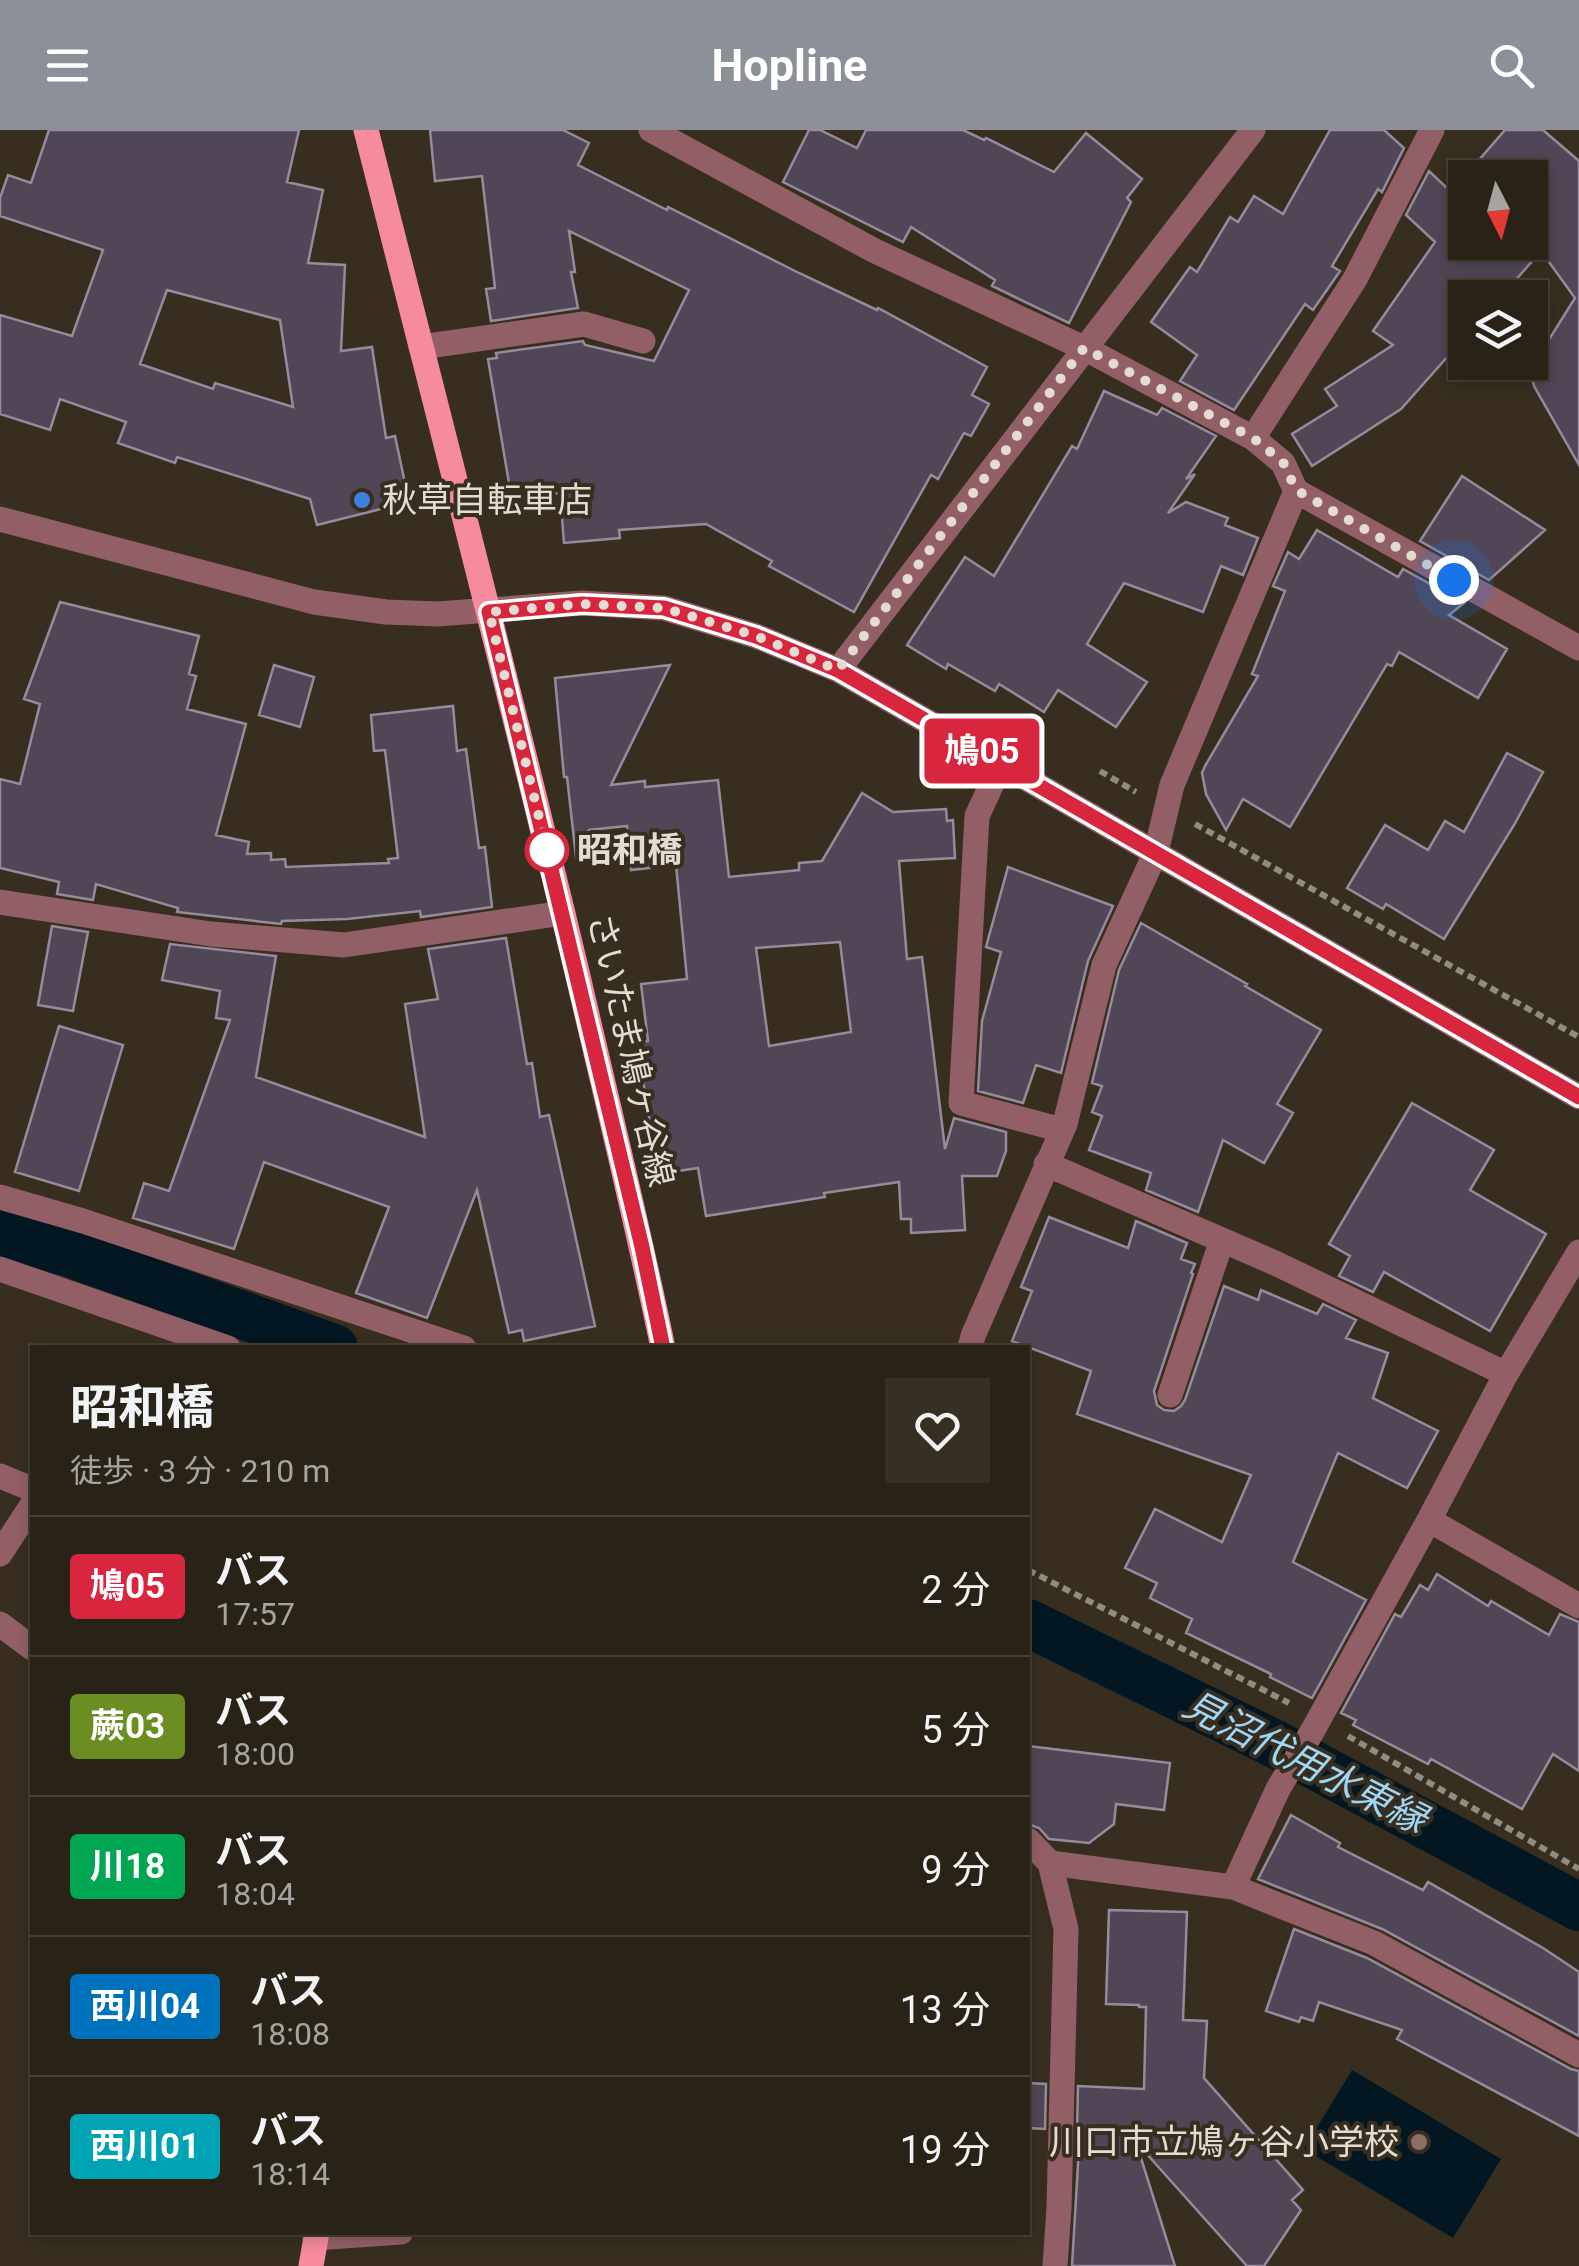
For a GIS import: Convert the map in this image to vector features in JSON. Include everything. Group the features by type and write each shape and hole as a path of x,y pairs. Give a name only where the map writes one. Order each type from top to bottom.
{"main road":[{"name":"さいたま鳩ヶ谷線","path":"366,130 489,612 662,1345"},
{"path":"310,2266 316,2235"}],"street":[{"path":"651,130 875,250 1084,348 1253,438 1283,462 1296,490 1579,648"},
{"path":"838,670 1252,130"},
{"path":"1253,438 1355,279 1432,130"},
{"path":"421,348 584,324 643,341"},
{"path":"971,1345 1062,1130 1104,964 1156,852 1172,785 1296,490"},
{"path":"0,519 314,602 386,612 438,614 582,604 664,608 756,636 838,670 1579,1097"},
{"path":"1002,762 976,816 961,1103 1062,1130"},
{"path":"0,902 211,934 344,945 562,913"},
{"path":"1046,1164 1276,1263 1506,1374"},
{"path":"0,1197 455,1345"},
{"path":"1170,1394 1222,1240"},
{"path":"1233,1887 1278,1788 1506,1374 1579,1252"},
{"path":"0,1269 219,1345"},
{"path":"0,1476 30,1489"},
{"path":"0,1554 30,1509"},
{"path":"1429,1520 1579,1606"},
{"path":"0,1624 30,1646"},
{"path":"1030,1842 1050,1863 1066,1930 1060,2188 1054,2266"},
{"path":"1050,1863 1233,1887 1374,1942 1579,2055"}],"path":[{"path":"1100,771 1579,1037"}],"water":[{"path":"1352,2070 1501,2159 1453,2238 1304,2149"}],"building":[{"path":"49,130 299,130 287,182 323,190 308,263 345,265 341,351 372,347 386,438 395,436 409,502 317,525 310,499 177,457 175,463 118,443 126,422 60,399 50,430 0,414 0,315 72,336 103,250 0,216 0,198 8,175 31,183","holes":["167,290 280,320 293,407 215,383 213,389 140,364"]},
{"path":"430,130 563,130 589,143 578,165 878,308 987,367 972,395 989,404 971,436 964,433 938,479 931,475 854,612 769,566 772,561 706,524 619,530 620,538 564,543 560,493 512,501 488,359 497,358 496,353 583,341 585,345 654,361 689,290 569,231 578,308 491,321 486,289 495,288 482,176 435,181"},
{"path":"809,130 820,130 857,148 866,130 963,130 1054,172 1086,133 1142,179 1127,198 1131,202 1069,323 992,286 995,280 911,227 903,242 783,182"},
{"path":"1330,130 1384,130 1404,148 1382,192 1378,189 1332,266 1340,271 1313,310 1305,304 1234,410 1180,381 1197,355 1151,322 1190,267 1197,272 1230,217 1238,222 1254,196 1283,214"},
{"path":"1505,130 1543,130 1579,161 1579,465 1532,380 1548,380 1548,341 1575,298 1548,260 1548,160 1479,160"},
{"path":"1429,171 1448,189 1448,260 1533,260 1516,280 1448,280 1448,356 1401,409 1312,466 1292,434 1337,406 1325,389 1393,345 1373,331 1435,242 1406,215"},
{"path":"1104,391 1157,415 1162,408 1216,436 1168,513 1186,502 1228,518 1225,525 1258,538 1243,575 1221,566 1203,612 1124,583 1087,644 1147,682 1116,727 1058,690 1044,712 999,684 995,691 948,664 946,669 907,645 965,557 994,576 1072,446 1077,449"},
{"path":"1462,476 1545,530 1489,580 1420,541"},
{"path":"1317,530 1398,577 1403,569 1464,603 1449,615 1507,649 1478,698 1399,652 1392,666 1387,664 1290,827 1243,799 1226,830 1206,794 1202,773 1258,676 1252,674 1285,591 1273,586 1288,552 1299,559"},
{"path":"60,602 199,636 189,674 196,676 187,709 246,724 216,835 249,842 247,854 271,853 271,860 285,859 286,867 389,863 388,859 398,858 385,750 374,751 371,715 453,706 457,751 466,749 479,848 485,847 492,907 421,917 420,911 281,924 177,912 178,908 96,884 93,900 57,894 59,882 0,868 0,779 20,784 40,704 24,699"},
{"path":"274,665 314,677 300,727 259,715"},
{"path":"670,665 611,785 645,781 645,787 718,780 729,877 799,870 799,863 822,861 862,793 893,812 946,809 947,821 953,820 955,858 899,861 907,959 922,957 945,1149 954,1118 1006,1132 1006,1151 997,1176 962,1176 965,1230 911,1233 911,1219 901,1219 899,1182 706,1216 698,1168 658,1174 637,1043 648,1041 641,984 687,979 676,865 631,870 627,826 589,830 576,857 555,678","holes":["840,942 851,1032 769,1046 756,948"]},
{"path":"1507,753 1543,772 1444,939 1386,904 1383,909 1347,888 1385,825 1428,850 1445,821 1464,832"},
{"path":"1008,867 1113,906 1088,961 1061,1073 1036,1065 1023,1103 978,1091 982,1021 1001,952 986,947"},
{"path":"1141,923 1321,1030 1277,1104 1293,1113 1264,1163 1223,1140 1198,1212 1146,1190 1151,1173 1089,1150 1102,1116 1092,1112 1102,1086 1092,1083 1119,970"},
{"path":"52,926 88,932 73,1011 38,1005"},
{"path":"506,938 527,1064 532,1063 540,1117 549,1115 595,1326 524,1341 522,1330 509,1333 477,1190 427,1318 356,1293 389,1207 264,1162 234,1249 133,1218 144,1183 169,1191 230,1020 216,1018 220,991 162,980 170,944 276,956 256,1077 425,1137 405,1004 438,999 428,949"},
{"path":"59,1026 123,1045 79,1191 15,1172"},
{"path":"1412,1103 1494,1150 1470,1190 1546,1234 1490,1331 1384,1272 1373,1292 1339,1276 1350,1256 1329,1244"},
{"path":"1049,1217 1128,1248 1136,1221 1187,1243 1181,1259 1195,1264 1193,1274 1154,1391 1157,1405 1164,1410 1174,1411 1185,1400 1224,1286 1258,1300 1261,1290 1317,1314 1323,1304 1356,1320 1346,1338 1388,1353 1373,1398 1438,1431 1407,1488 1338,1453 1293,1562 1366,1600 1312,1698 1186,1633 1192,1619 1150,1598 1157,1583 1125,1568 1155,1509 1222,1542 1251,1475 1077,1414 1091,1371 1012,1341 1032,1291 1021,1287"},
{"path":"1437,1574 1488,1606 1491,1601 1549,1635 1560,1614 1579,1622 1579,1771 1553,1754 1522,1809 1431,1759 1428,1764 1353,1725 1356,1720 1341,1713 1395,1614 1401,1617 1420,1585 1428,1590"},
{"path":"1030,1746 1170,1763 1164,1810 1116,1804 1114,1824 1089,1843 1049,1839 1030,1825"},
{"path":"1291,1815 1340,1843 1338,1847 1423,1890 1428,1882 1579,1972 1579,2036 1382,1929 1258,1879"},
{"path":"1109,1910 1187,1912 1183,2020 1207,2021 1204,2078 1303,2190 1292,2200 1301,2210 1264,2266 1247,2266 1136,2142 1175,2266 1072,2266 1080,2130 1078,2086 1144,2089 1146,2007 1106,2004"},
{"path":"1294,1929 1367,1958 1579,2071 1579,2136 1397,2039 1402,2030 1319,2002 1313,2021 1301,2017 1299,2022 1266,2011"},
{"path":"1030,2083 1046,2084 1045,2129 1030,2128"}],"waterway":[{"name":"見沼代用水東縁","path":"0,1233 66,1252 326,1345"},
{"name":"見沼代用水東縁","path":"1030,1624 1273,1743 1579,1907"}],"bus line":[{"name":"鳩05","path":"662,1345 489,612 582,604 664,608 756,636 838,670 1579,1097"}],"place":[{"name":"秋草自転車店","path":"362,500"},
{"name":"昭和橋","path":"547,850"},
{"name":"川口市立鳩ヶ谷小学校","path":"1419,2142"}],"route":[{"path":"547,850 489,612 582,604 664,608 756,636 838,670 1084,348 1253,438 1283,462 1296,490 1454,580"}]}
